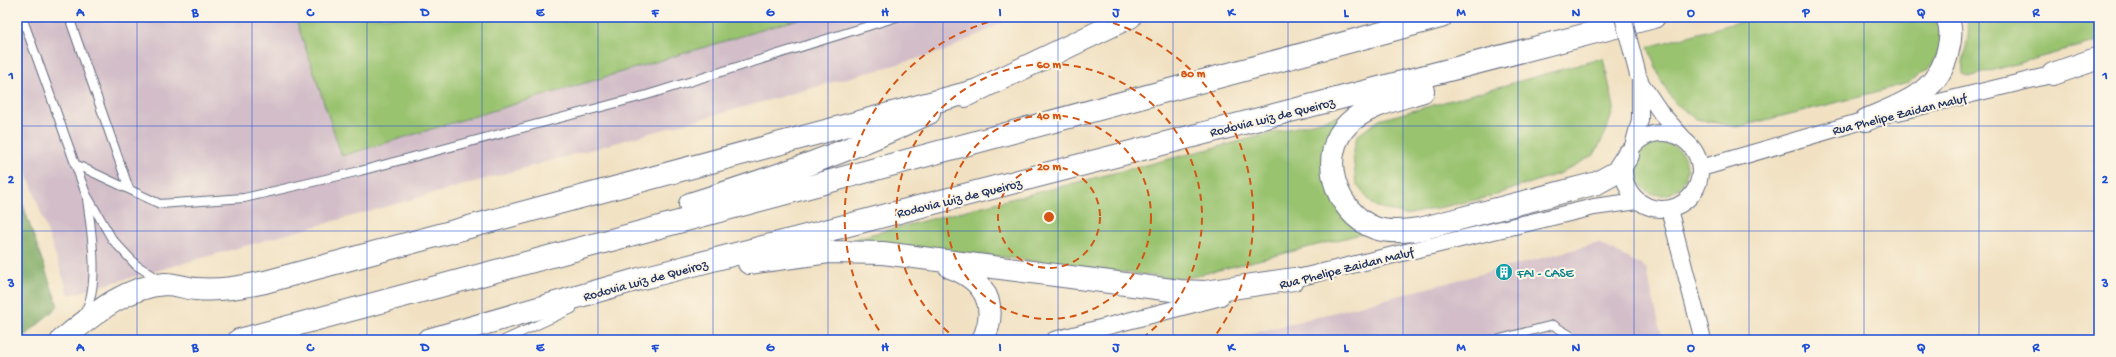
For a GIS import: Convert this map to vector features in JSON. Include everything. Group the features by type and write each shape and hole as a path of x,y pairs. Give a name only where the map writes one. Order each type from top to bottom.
{"highway":[{"path":"425,289 793,171 886,134 1130,17"},
{"path":"239,340 1441,17"},
{"name":"Rodovia Luiz de Queiroz","path":"428,340 639,279 1654,17"},
{"path":"1866,120 1908,101 1927,89 1941,70 1947,54 1950,40 1950,25 1948,17"},
{"path":"1567,40 1364,111 1348,124 1338,138 1331,156 1333,179 1338,194 1361,221 1376,228 1398,232 1420,229 1597,183 1616,172 1630,150"},
{"path":"2053,74 2099,58"},
{"path":"65,337 111,302 136,290 166,284 196,289 228,290 265,282 978,90"},
{"path":"639,279 828,252 883,253 1180,291 1205,292 1294,279"},
{"path":"929,259 967,273 977,281 984,291 988,305 989,318 982,340"}],"street":[{"path":"1623,17 1639,78 1640,120 1630,150 1624,175 1626,185 1638,201 1648,207 1669,209 1688,200 1695,191 1699,182 1701,168 1698,155 1661,113 1639,78"},
{"name":"Rua Phelipe Zaidan Maluf","path":"1701,168 1866,120 2099,64"},
{"path":"1630,150 1642,138 1653,134 1664,133 1676,135 1686,141"},
{"name":"Rua Phelipe Zaidan Maluf","path":"1054,340 1294,279 1594,207 1638,201"},
{"path":"1669,209 1703,340"}],"lane":[{"path":"22,17 86,194 112,239 136,264 166,284"},
{"path":"69,17 129,189"},
{"path":"75,164 160,204 244,198 360,171 647,95 897,17"},
{"path":"65,337 90,304 93,251 86,194"},
{"path":"504,340 639,279"},
{"path":"1496,340 1553,325 1578,340"}],"shaded area":[{"path":"17,17 1014,17 945,51 69,295 17,143"},
{"path":"1599,243 1646,268 1663,340 1228,340"}],"green space":[{"path":"295,17 805,17 342,156"},
{"path":"1757,17 1938,17 1942,45 1931,67 1908,83 1737,127 1696,119 1675,103 1661,81 1648,47"},
{"path":"1966,17 2099,17 2099,41 1969,77 1963,74 1963,60 1968,38 1968,24"},
{"path":"1603,58 1614,107 1606,132 1594,155 1561,173 1485,198 1405,215 1374,206 1356,184 1353,154 1357,136 1379,120"},
{"path":"1352,113 1327,157 1369,232 1191,277 1171,278 993,256 854,241 856,238"},
{"path":"1656,143 1666,143 1680,150 1687,164 1687,174 1680,188 1666,195 1656,195 1646,191 1639,184 1635,174 1635,164 1639,154 1646,147"},
{"path":"17,188 58,306 21,340 17,340"}],"place":[{"name":"FAI - CASE","path":"1504,272"}]}
